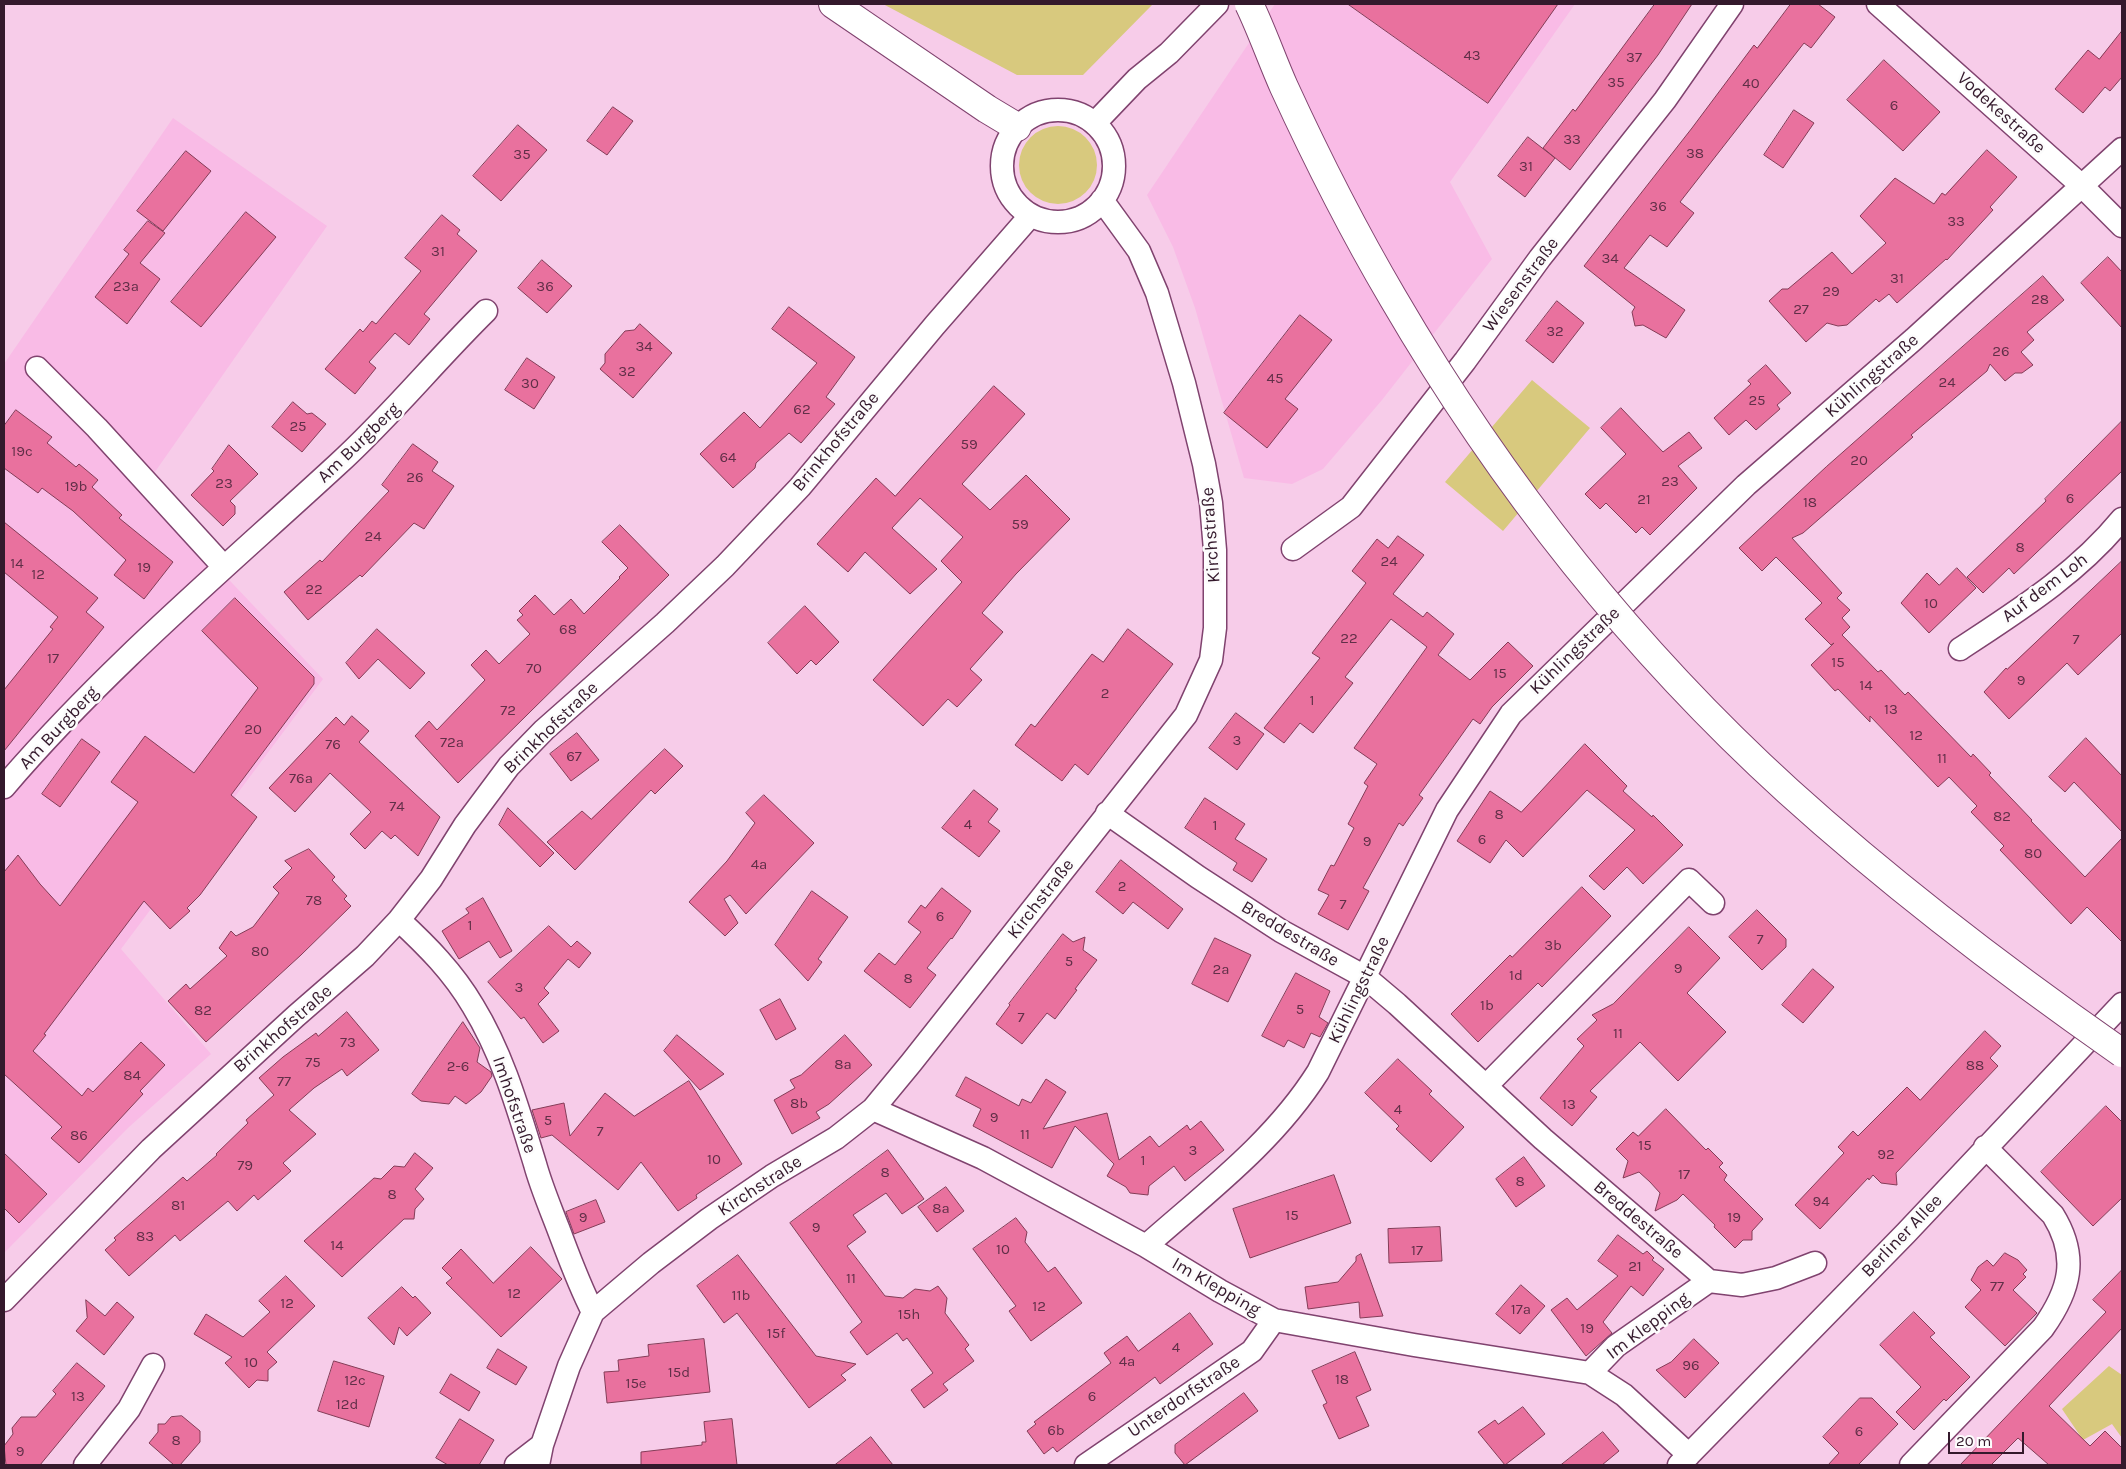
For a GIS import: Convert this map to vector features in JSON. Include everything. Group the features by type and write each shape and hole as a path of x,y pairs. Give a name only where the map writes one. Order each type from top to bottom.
{"main road":[{"path":"833,4 1017,127"},
{"path":"1249,4 1289,97 1354,229 1393,299 1487,446 1553,536 1624,622 1713,718 1787,790 1860,854 1962,936 2063,1012 2122,1053"}],"street":[{"path":"1095,124 1138,79 1169,53 1217,4"},
{"name":"Wiesenstraße","path":"1293,549 1351,507 1465,361 1540,258 1665,100 1732,4"},
{"name":"Vodekestraße","path":"1878,4 2083,187 2122,226"},
{"path":"1062,110 1074,112 1095,124 1105,136 1113,158 1113,175 1102,200 1088,213 1069,220 1050,221 1031,215 1014,200 1004,180 1002,169 1004,152 1017,127 1038,114 1062,110"},
{"name":"Kühlingstraße","path":"1146,1246 1239,1164 1277,1128 1301,1100 1318,1072 1447,810 1511,714 1746,485 1914,339 2083,187 2122,149"},
{"name":"Kirchstraße","path":"540,1455 569,1366 593,1312 651,1263 709,1219 772,1176 836,1138 873,1109 1186,715 1201,685 1211,660 1215,628 1215,550 1211,503 1204,464 1184,383 1157,293 1139,251 1102,200"},
{"name":"Brinkhofstraße","path":"4,1300 151,1148 365,956 399,920 431,878 465,825 509,766 544,730 665,623 712,578 793,494 935,325 1031,215"},
{"name":"Am Burgberg","path":"4,787 45,739 138,646 338,465 387,417 455,341 486,310"},
{"path":"37,368 97,428 224,567"},
{"name":"Auf dem Loh","path":"1960,649 2046,593 2101,545 2122,519"},
{"name":"Breddestraße","path":"1107,813 1198,877 1281,931 1365,977 1543,1139 1709,1281"},
{"path":"1486,1086 1689,880 1713,903"},
{"name":"Imhofstraße","path":"399,920 428,947 454,977 473,1006 490,1038 518,1108 535,1166 562,1239 582,1291 593,1312"},
{"name":"Berliner Allee","path":"1684,1460 1906,1233 2122,1004"},
{"name":"Im Klepping","path":"873,1109 983,1158 1146,1246 1220,1291 1274,1320 1590,1372 1624,1395 1684,1460"},
{"path":"1911,1465 2042,1328 2055,1311 2064,1293 2069,1256 2061,1228 2053,1215 1986,1147"},
{"path":"1709,1281 1742,1284 1776,1278 1815,1263"},
{"name":"Im Klepping","path":"1590,1372 1616,1346 1709,1281"},
{"name":"Unterdorfstraße","path":"1086,1465 1252,1351 1274,1320"},
{"path":"86,1465 129,1408 153,1365"},
{"path":"516,1465 540,1455"}],"shaded area":[{"path":"883,4 1153,4 1083,75 1017,75"},
{"path":"1275,4 1575,4 1450,182 1492,259 1382,400 1323,469 1292,484 1244,478 1195,308 1173,247 1147,195"},
{"path":"173,118 327,226 143,489 323,679 121,949 211,1054 129,1127 4,1253 4,364"},
{"path":"1058,126 1073,129 1085,138 1094,150 1097,165 1094,180 1085,192 1073,201 1058,204 1043,201 1031,192 1022,180 1019,165 1022,150 1031,138 1043,129"},
{"path":"1532,380 1590,428 1503,531 1445,482"},
{"path":"2109,1366 2122,1375 2122,1438 2112,1424 2083,1440 2062,1409"}],"building":[{"path":"1348,4 1558,4 1488,103"},
{"path":"1655,4 1692,4 1658,55 1570,170 1543,148 1573,109 1575,111"},
{"path":"1791,4 1818,4 1835,17 1811,48 1804,43 1680,202 1694,213 1667,247 1650,235 1624,268 1685,310 1666,338 1643,325 1635,326 1632,312 1635,307 1584,266 1754,45 1757,48"},
{"path":"2122,31 2122,77 2110,91 2105,87 2083,113 2055,89 2088,50 2099,59"},
{"path":"1884,60 1940,112 1903,151 1847,100"},
{"path":"613,107 633,121 607,155 587,141"},
{"path":"1794,110 1814,123 1783,168 1764,155"},
{"path":"518,125 547,150 501,201 473,176"},
{"path":"1528,137 1555,158 1525,197 1498,176"},
{"path":"1987,150 2017,177 1990,207 1993,210 1947,260 1897,303 1889,294 1879,302 1876,299 1847,325 1838,326 1827,323 1806,342 1769,301 1782,289 1788,289 1832,252 1852,274 1886,243 1860,216 1895,178 1934,204 1942,193 1945,195"},
{"path":"186,151 211,171 163,231 137,211"},
{"path":"246,212 276,237 201,327 171,302"},
{"path":"442,215 460,230 457,234 477,251 424,314 430,319 409,345 395,333 369,362 376,368 355,394 325,369 360,329 363,332 372,321 376,324 421,271 405,258"},
{"path":"148,221 165,233 140,263 160,279 127,324 95,297 129,254 124,250"},
{"path":"2108,257 2122,272 2122,328 2081,283"},
{"path":"542,260 572,286 547,313 518,288"},
{"path":"2043,276 2064,300 2027,332 2034,340 2021,352 2033,365 2022,373 2015,373 2005,381 1990,364 1987,371 1911,435 1913,437 1803,533 1792,538 1842,593 1837,598 1850,610 1842,618 1850,627 1842,635 1878,672 1881,670 1905,695 1908,692 1971,757 1973,754 1991,773 1989,775 2085,877 2122,838 2122,942 2087,907 2071,924 2000,850 2004,846 1971,812 1977,806 1949,777 1938,787 1870,716 1870,722 1838,689 1835,691 1811,665 1834,643 1831,645 1805,619 1822,603 1776,557 1762,571 1739,548 1826,467"},
{"path":"1557,301 1584,323 1553,363 1526,341"},
{"path":"789,307 855,357 826,397 835,404 801,443 789,433 756,463 755,468 733,488 700,454 744,412 760,428 817,363 772,329"},
{"path":"1300,315 1332,340 1285,399 1298,409 1267,448 1224,413"},
{"path":"640,324 672,353 633,398 600,369 605,363 605,354 625,331 634,330"},
{"path":"527,358 555,377 534,409 505,390"},
{"path":"1766,365 1791,393 1777,405 1780,409 1756,430 1746,420 1729,435 1714,418 1751,384 1748,381"},
{"path":"994,386 1025,414 962,484 990,510 1026,475 1070,519 1016,574 982,613 1003,632 970,669 982,680 957,707 948,699 923,726 873,680 962,582 941,561 963,537 920,498 892,528 937,569 910,594 865,552 848,572 817,544 876,478 895,496"},
{"path":"293,402 307,414 312,413 326,424 302,452 272,427"},
{"path":"1621,408 1663,452 1689,432 1702,448 1678,466 1697,488 1650,535 1642,527 1636,533 1606,503 1600,509 1585,494 1626,454 1601,428"},
{"path":"16,410 52,437 47,443 76,467 79,464 98,480 92,487 122,515 119,518 173,562 144,599 114,575 126,560 73,511 42,488 38,493 4,468 4,426"},
{"path":"2122,421 2122,471 2014,574 2009,568 1983,593 1967,577 2046,501 2045,499"},
{"path":"413,444 438,462 432,471 454,486 424,529 414,523 362,577 360,575 308,620 284,592 320,560 322,562 389,491 382,485"},
{"path":"229,445 258,474 230,501 235,506 235,514 223,526 191,495 214,471 212,469"},
{"path":"4,522 98,598 86,612 104,627 4,751 4,690 53,629 50,627 58,617 4,572"},
{"path":"620,525 669,575 458,783 415,736 429,721 437,730 485,680 471,665 486,650 499,664 530,634 517,620 523,615 519,611 535,595 554,615 571,599 584,614 620,578 628,568 602,542"},
{"path":"1398,536 1424,555 1393,594 1423,617 1427,612 1454,634 1438,655 1470,680 1508,642 1533,666 1492,707 1480,724 1473,719 1419,795 1423,798 1403,826 1399,823 1363,888 1369,891 1348,930 1318,914 1329,895 1318,890 1331,865 1334,866 1354,828 1348,824 1368,786 1364,783 1377,764 1354,748 1427,647 1391,619 1345,677 1353,683 1313,733 1300,723 1284,743 1264,728 1320,658 1312,653 1366,583 1352,571 1377,539 1388,548"},
{"path":"2122,561 2122,633 2078,675 2067,663 2009,719 1984,692 2006,668"},
{"path":"1957,568 1976,588 1929,633 1901,603 1927,573 1939,585"},
{"path":"235,598 314,677 314,684 231,795 257,817 200,895 187,908 190,911 170,929 144,901 33,1051 82,1096 88,1088 93,1092 141,1042 165,1065 140,1091 143,1094 79,1163 51,1138 62,1127 4,1074 4,872 18,855 60,906 138,802 111,782 145,736 194,773 258,688 202,631"},
{"path":"805,606 839,642 816,665 811,660 797,674 768,643"},
{"path":"377,629 425,673 410,689 378,659 359,679 346,663"},
{"path":"1128,629 1173,664 1088,775 1075,764 1062,781 1015,745 1031,724 1035,727 1092,654 1103,662"},
{"path":"1236,713 1264,734 1237,770 1209,748"},
{"path":"352,716 369,731 359,742 440,817 418,856 395,835 391,839 382,831 365,849 350,834 371,812 330,773 295,812 269,788 336,717 344,725"},
{"path":"577,733 599,760 571,781 550,754"},
{"path":"2086,738 2122,776 2122,832 2074,782 2065,792 2049,777"},
{"path":"82,739 100,752 60,807 42,794"},
{"path":"1585,744 1627,786 1623,791 1652,817 1653,815 1683,845 1643,884 1627,867 1604,890 1589,876 1635,830 1587,790 1523,857 1506,840 1490,863 1457,841 1490,791 1521,812"},
{"path":"665,749 683,766 655,794 651,790 575,870 547,842 582,811 591,819"},
{"path":"974,790 998,809 988,822 1000,831 979,857 942,828"},
{"path":"764,795 814,843 746,914 730,895 724,899 738,923 725,936 689,902 727,861 755,823 746,813"},
{"path":"1205,798 1245,824 1235,839 1267,859 1252,882 1233,870 1237,863 1185,828"},
{"path":"508,808 554,853 540,867 499,825"},
{"path":"309,849 335,877 332,880 347,896 344,899 351,906 301,955 206,1042 168,1001 186,984 190,989 227,956 219,948 231,931 236,936 253,927 279,893 273,887 292,868 285,861"},
{"path":"1121,860 1183,909 1168,929 1133,902 1123,914 1096,892"},
{"path":"1582,887 1611,916 1542,987 1538,983 1478,1042 1451,1014 1510,955 1512,957"},
{"path":"942,888 971,911 952,939 927,968 936,975 910,1008 864,971 879,953 895,965 921,932 908,922 921,905 925,908"},
{"path":"812,891 848,917 818,959 822,962 808,981 775,945"},
{"path":"483,898 512,951 500,958 489,941 459,959 442,931 469,913 466,909"},
{"path":"1757,910 1786,939 1786,947 1762,970 1729,937"},
{"path":"549,926 571,947 577,941 591,953 579,968 568,959 544,988 549,993 538,1004 559,1031 543,1043 524,1017 521,1019 488,982"},
{"path":"1689,927 1720,958 1687,993 1726,1032 1678,1081 1640,1042 1590,1091 1597,1097 1572,1126 1540,1098 1584,1046 1577,1039 1597,1020 1592,1015 1613,1004"},
{"path":"1063,934 1073,942 1085,937 1083,950 1097,960 1055,1019 1047,1013 1022,1044 996,1024 1009,1004"},
{"path":"1215,938 1251,955 1228,1002 1192,984"},
{"path":"1813,969 1834,987 1803,1023 1782,1005"},
{"path":"1296,973 1330,991 1319,1017 1328,1023 1320,1037 1311,1033 1304,1048 1288,1040 1284,1047 1262,1036"},
{"path":"780,999 796,1029 776,1040 760,1010"},
{"path":"347,1012 379,1050 347,1076 342,1069 314,1088 289,1110 316,1134 283,1163 291,1171 258,1200 254,1195 237,1211 228,1201 180,1241 175,1235 129,1276 105,1250 116,1240 114,1238 183,1177 187,1181 217,1155 248,1123 246,1120 274,1095 259,1078 283,1057 316,1033 318,1036"},
{"path":"463,1022 480,1048 477,1062 491,1072 492,1076 481,1092 466,1104 455,1096 449,1104 421,1101 412,1094"},
{"path":"1985,1031 2001,1046 1990,1058 1998,1066 1896,1173 1897,1185 1881,1183 1873,1175 1820,1229 1795,1205 1844,1153 1838,1147 1853,1131 1858,1136 1907,1087 1920,1100"},
{"path":"677,1035 724,1074 700,1090 664,1051"},
{"path":"845,1035 872,1065 829,1104 816,1112 820,1118 792,1134 774,1100 795,1088 790,1080 801,1075"},
{"path":"1398,1059 1432,1091 1429,1094 1464,1127 1431,1162 1396,1129 1399,1126 1365,1093"},
{"path":"966,1077 1019,1106 1022,1099 1031,1103 1046,1079 1066,1092 1043,1129 1107,1113 1119,1160 1150,1136 1159,1147 1187,1125 1190,1130 1201,1121 1224,1150 1185,1181 1174,1166 1149,1186 1148,1195 1130,1193 1126,1187 1107,1176 1114,1164 1075,1126 1052,1168 973,1126 981,1109 956,1096"},
{"path":"689,1081 742,1164 696,1195 697,1198 678,1211 641,1162 618,1190 552,1135 541,1138 532,1110 564,1103 570,1136 605,1093 634,1116"},
{"path":"2106,1106 2122,1122 2122,1198 2093,1226 2041,1172"},
{"path":"1666,1109 1706,1150 1708,1148 1723,1163 1719,1167 1727,1175 1724,1180 1763,1219 1752,1231 1752,1240 1743,1240 1735,1248 1714,1227 1715,1225 1683,1194 1677,1200 1655,1211 1660,1193 1650,1182 1639,1172 1623,1178 1628,1161 1616,1149 1633,1132 1638,1136"},
{"path":"888,1150 924,1199 902,1214 886,1193 853,1215 866,1232 847,1246 885,1296 903,1298 915,1289 930,1291 938,1286 947,1298 945,1313 969,1345 965,1349 974,1361 943,1384 948,1390 924,1408 911,1390 933,1373 907,1338 903,1341 897,1333 867,1355 850,1332 862,1322 790,1223"},
{"path":"4,1153 47,1194 19,1223 4,1208"},
{"path":"415,1153 433,1168 415,1189 424,1199 415,1209 414,1219 404,1219 342,1277 304,1241 374,1178 381,1179 394,1166 404,1167"},
{"path":"1524,1157 1545,1186 1516,1207 1496,1179"},
{"path":"1334,1175 1351,1223 1250,1258 1233,1209"},
{"path":"946,1187 964,1211 937,1232 918,1207"},
{"path":"596,1200 605,1222 574,1234 566,1212"},
{"path":"1016,1218 1027,1232 1025,1242 1048,1272 1055,1267 1082,1303 1031,1341 1009,1311 1016,1306 973,1249"},
{"path":"1440,1227 1442,1261 1389,1263 1388,1229"},
{"path":"1618,1235 1643,1254 1647,1251 1654,1258 1652,1260 1664,1269 1643,1296 1631,1286 1603,1322 1612,1333 1586,1356 1551,1310 1567,1298 1577,1310 1618,1276 1598,1261"},
{"path":"531,1247 562,1279 501,1337 446,1283 452,1278 442,1268 461,1249 493,1283"},
{"path":"2005,1253 2018,1260 2027,1270 2023,1274 2026,1277 2013,1290 2037,1313 2005,1346 1965,1307 1981,1290 1971,1280 1978,1267 1987,1260 1993,1266"},
{"path":"1361,1254 1383,1316 1360,1318 1359,1302 1308,1309 1305,1287 1338,1282 1356,1261 1356,1257"},
{"path":"738,1255 816,1356 856,1364 841,1375 846,1380 809,1408 737,1313 724,1323 697,1286"},
{"path":"2122,1270 2122,1328 2049,1406 2090,1446 2105,1431 2122,1448 2122,1465 2049,1465 2018,1438 1991,1465 1960,1465 2106,1312 2093,1300"},
{"path":"286,1276 315,1306 267,1352 277,1362 268,1370 268,1381 257,1380 249,1388 225,1363 232,1357 194,1334 206,1314 243,1337 270,1312 259,1301"},
{"path":"1521,1285 1545,1306 1520,1334 1496,1314"},
{"path":"402,1287 413,1298 415,1296 431,1313 407,1336 399,1327 394,1345 368,1318"},
{"path":"86,1300 105,1316 117,1302 134,1317 104,1355 76,1331 87,1318"},
{"path":"1914,1312 1935,1333 1930,1337 1970,1377 1946,1401 1944,1399 1914,1430 1896,1412 1921,1387 1880,1345"},
{"path":"1190,1313 1213,1344 1160,1384 1155,1377 1057,1452 1053,1447 1044,1454 1027,1431 1036,1424 1034,1422 1111,1363 1104,1353 1127,1336 1138,1351"},
{"path":"704,1339 710,1392 607,1403 604,1372 619,1371 618,1360 649,1356 648,1345"},
{"path":"1694,1339 1719,1363 1685,1398 1656,1370 1671,1362"},
{"path":"498,1349 527,1367 516,1385 487,1368"},
{"path":"1355,1352 1371,1390 1356,1397 1369,1426 1339,1439 1323,1405 1327,1403 1312,1371"},
{"path":"334,1361 384,1376 369,1427 318,1411"},
{"path":"77,1363 105,1386 40,1465 6,1465 4,1446 13,1434 12,1428 21,1417 36,1417 56,1394 53,1391"},
{"path":"451,1374 480,1392 469,1411 440,1393"},
{"path":"1244,1393 1258,1411 1185,1465 1175,1453 1175,1445"},
{"path":"1860,1398 1872,1398 1898,1424 1858,1465 1828,1465 1839,1453 1823,1437"},
{"path":"1523,1407 1545,1434 1505,1465 1478,1432 1495,1420 1498,1424"},
{"path":"182,1416 200,1431 200,1442 180,1465 174,1465 149,1443 158,1432 158,1424 165,1424 171,1417"},
{"path":"460,1419 494,1440 479,1465 448,1465 436,1458"},
{"path":"732,1419 737,1465 641,1465 641,1452 702,1445 702,1442 706,1442 704,1422"},
{"path":"1603,1432 1619,1451 1602,1465 1561,1465"},
{"path":"871,1437 893,1465 835,1465"}]}
